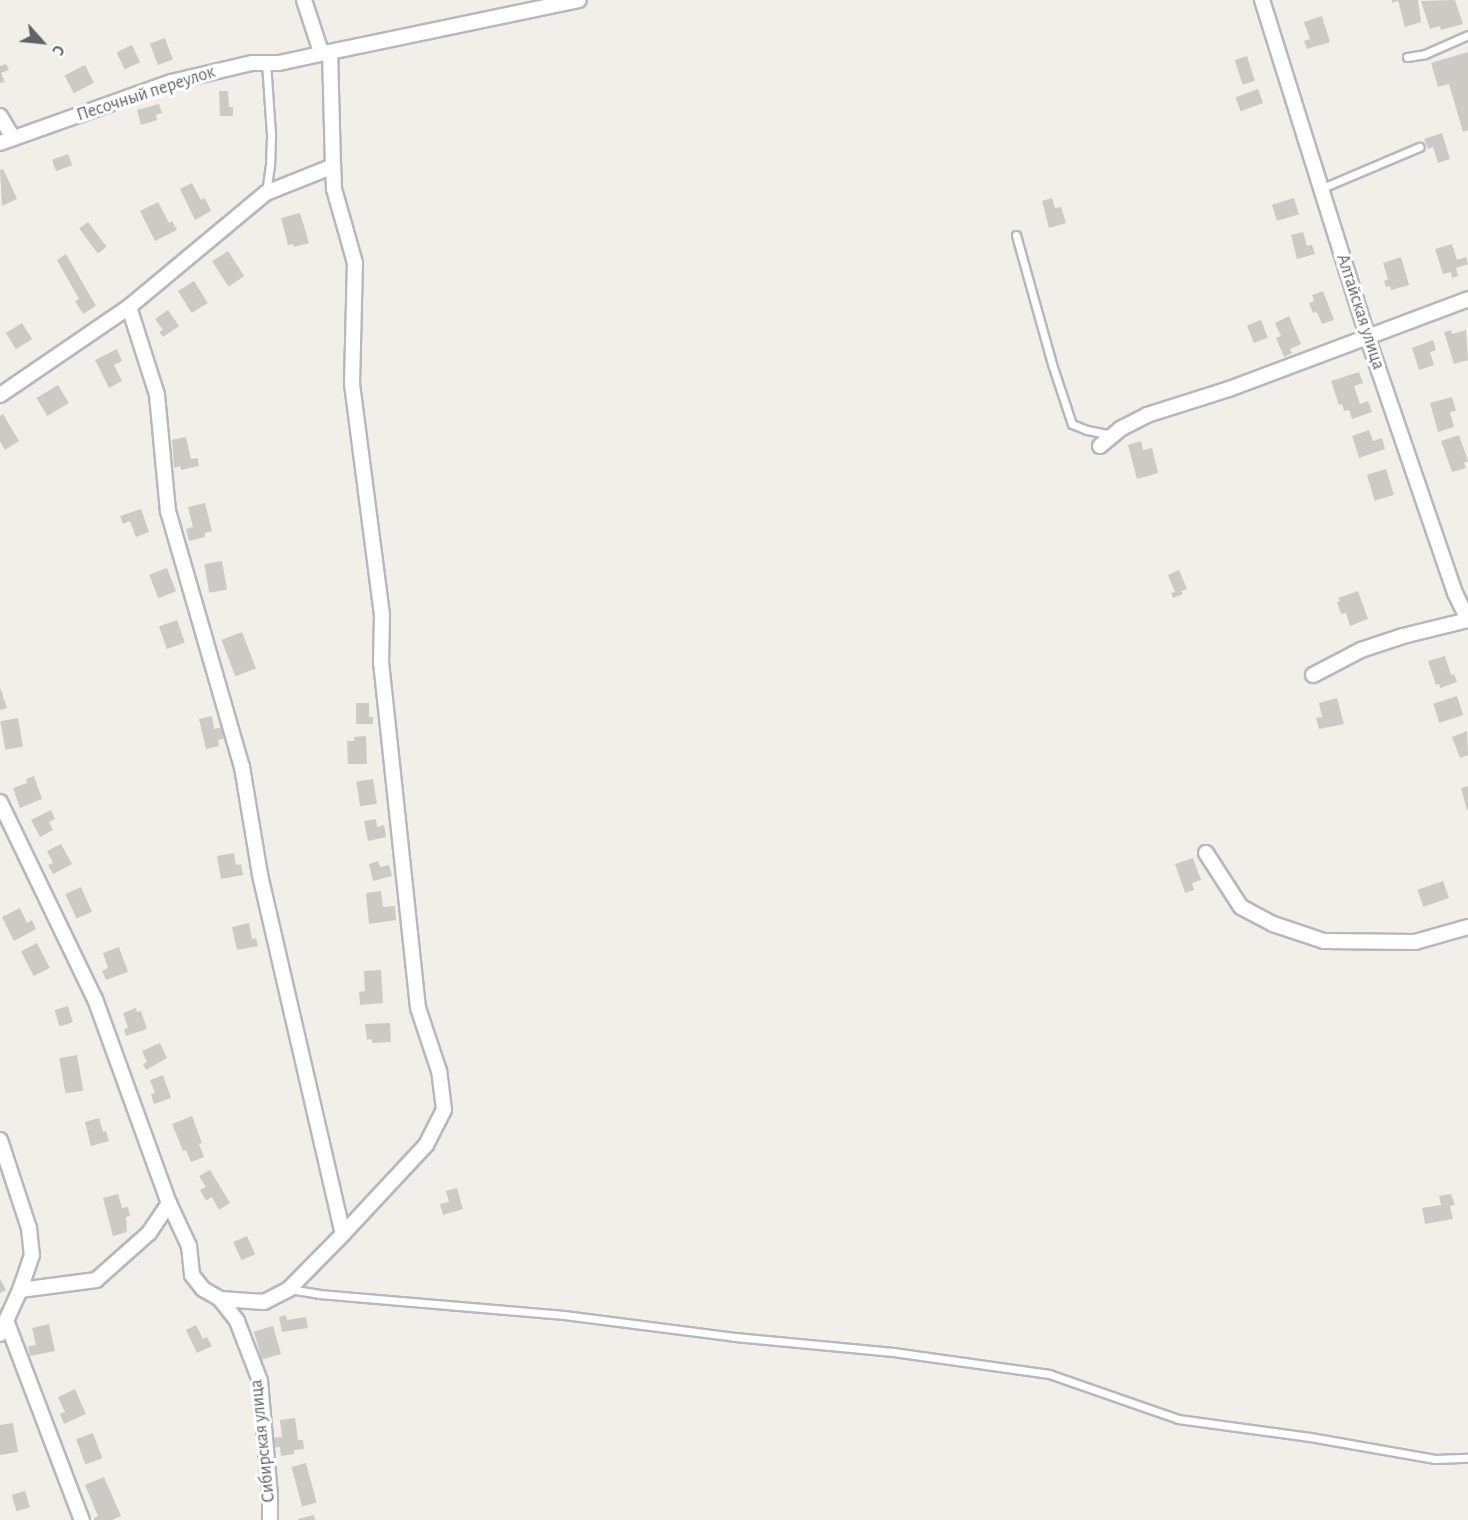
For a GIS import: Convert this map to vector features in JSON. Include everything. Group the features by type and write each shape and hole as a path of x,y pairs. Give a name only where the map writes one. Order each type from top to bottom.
{"street":[{"path":"220,1299 264,1302 289,1289 426,1145 444,1110 439,1071 418,1008 381,663 382,615 352,384 355,263 334,189 326,52 304,0"},
{"name":"Песочный переулок","path":"7,141 171,82 252,63 279,63 579,0"},
{"name":"Алтайская улица","path":"1262,0 1367,336 1455,593 1468,620"},
{"path":"0,116 7,141"},
{"path":"0,395 129,308 266,193 333,166"},
{"path":"1100,446 1113,435 1147,415 1229,389 1468,299"},
{"path":"129,308 157,396 168,511 242,767 263,886 343,1234"},
{"path":"1313,675 1361,650 1402,636 1468,620"},
{"name":"Сибирская улица","path":"0,802 95,999 169,1203 189,1246 192,1275 204,1289 220,1299 237,1321 260,1382 270,1520"},
{"path":"1206,853 1241,907 1274,924 1324,941 1415,942 1468,927"},
{"path":"0,1140 29,1228 32,1255 3,1328 82,1520"},
{"path":"20,1290 96,1280 149,1233 169,1203"}],"lane":[{"path":"1407,57 1425,54 1468,35"},
{"path":"266,63 271,134 266,193"},
{"path":"1320,189 1419,147"},
{"path":"1016,235 1052,364 1072,424 1087,430 1113,435"},
{"path":"289,1289 319,1294 564,1315 735,1337 893,1352 1038,1372 1178,1419 1310,1437 1435,1459 1468,1458"}],"building":[{"path":"1392,0 1418,0 1421,22 1405,27 1398,1 1392,3"},
{"path":"1455,0 1463,24 1441,30 1440,26 1430,29 1421,1"},
{"path":"1322,16 1330,42 1307,49 1304,41 1310,39 1304,22"},
{"path":"165,38 173,60 158,65 150,43"},
{"path":"132,45 140,62 125,69 117,52"},
{"path":"1468,52 1468,130 1463,132 1449,84 1438,87 1431,63"},
{"path":"1247,56 1255,81 1243,85 1235,60"},
{"path":"6,64 9,70 1,73 5,82 0,83 0,66"},
{"path":"85,65 94,83 74,93 65,75"},
{"path":"1258,89 1263,103 1241,111 1235,97"},
{"path":"219,91 228,91 229,107 233,107 233,116 220,116"},
{"path":"159,104 162,113 156,115 157,120 141,125 137,110"},
{"path":"1442,133 1450,159 1438,163 1433,147 1428,149 1424,139"},
{"path":"68,154 72,165 56,171 52,160"},
{"path":"3,169 17,199 2,206 0,170"},
{"path":"192,183 201,200 205,198 211,211 195,220 180,189"},
{"path":"1052,198 1055,208 1061,207 1066,223 1049,228 1042,201"},
{"path":"1294,198 1299,214 1277,221 1272,205"},
{"path":"158,202 169,223 172,221 177,230 155,241 140,211"},
{"path":"300,213 309,243 294,247 293,244 288,245 281,218"},
{"path":"88,222 107,247 98,253 79,229"},
{"path":"1303,232 1307,246 1312,245 1315,254 1297,259 1291,235"},
{"path":"1452,244 1457,260 1466,257 1468,264 1456,268 1458,276 1452,278 1451,272 1443,274 1435,249"},
{"path":"228,251 244,276 228,287 212,261"},
{"path":"66,254 96,306 83,314 75,301 79,299 57,260"},
{"path":"1401,257 1409,285 1391,290 1390,286 1386,287 1384,281 1388,279 1383,263"},
{"path":"194,281 208,303 192,313 178,291"},
{"path":"1323,291 1334,320 1322,324 1317,312 1313,313 1309,303 1314,301 1312,295"},
{"path":"168,310 179,326 163,337 159,332 163,330 155,319"},
{"path":"1289,316 1301,344 1290,349 1292,353 1284,357 1276,338 1281,336 1275,323"},
{"path":"1261,320 1268,338 1254,343 1247,325"},
{"path":"22,323 32,339 16,349 6,333"},
{"path":"1451,330 1452,334 1466,330 1468,360 1454,364 1444,332"},
{"path":"1433,340 1436,350 1430,352 1434,365 1419,370 1412,348"},
{"path":"117,349 122,361 114,365 122,381 109,388 95,360"},
{"path":"1359,372 1363,383 1354,386 1360,404 1368,401 1372,412 1352,419 1349,410 1344,411 1342,404 1339,405 1331,381"},
{"path":"58,385 69,403 47,416 37,398"},
{"path":"1452,397 1456,411 1450,412 1454,427 1438,432 1430,403"},
{"path":"3,414 19,441 5,450 0,441 0,416"},
{"path":"1369,430 1373,441 1382,438 1385,449 1359,458 1352,436"},
{"path":"1459,435 1468,461 1464,463 1466,468 1452,472 1441,441"},
{"path":"186,437 191,459 198,458 199,466 181,470 180,466 174,468 172,440"},
{"path":"1141,441 1143,450 1152,448 1158,473 1137,479 1128,445"},
{"path":"1386,469 1394,495 1375,501 1367,475"},
{"path":"205,503 212,531 205,533 205,537 189,541 186,529 193,527 188,507"},
{"path":"141,509 149,532 136,537 130,521 123,524 120,516"},
{"path":"222,561 227,590 209,593 204,564"},
{"path":"167,568 176,591 158,598 149,575"},
{"path":"1179,570 1187,589 1181,591 1183,594 1173,598 1171,593 1175,592 1168,575"},
{"path":"1358,591 1368,619 1350,626 1346,613 1341,614 1337,602 1340,601 1338,598"},
{"path":"177,620 185,643 167,649 159,626"},
{"path":"242,632 256,668 235,676 221,640"},
{"path":"1445,656 1451,675 1454,674 1457,682 1440,688 1439,684 1436,685 1428,661"},
{"path":"0,687 7,708 0,710"},
{"path":"1457,696 1463,715 1439,723 1433,704"},
{"path":"1337,698 1344,724 1319,729 1316,718 1322,717 1319,703"},
{"path":"356,703 369,703 369,717 373,717 373,724 356,724"},
{"path":"212,716 214,729 223,727 226,738 218,740 219,746 206,749 199,719"},
{"path":"18,718 23,747 5,750 0,721"},
{"path":"1467,731 1468,755 1460,758 1452,737"},
{"path":"366,736 367,764 348,764 347,741 354,741 354,737"},
{"path":"34,776 42,799 20,808 13,788 27,783 26,779"},
{"path":"373,779 377,804 360,806 356,782"},
{"path":"1468,786 1468,810 1467,810 1461,788"},
{"path":"51,810 55,819 49,822 53,830 40,837 31,820"},
{"path":"376,819 377,827 384,825 386,837 368,841 364,821"},
{"path":"61,844 72,864 53,874 48,865 53,863 47,851"},
{"path":"234,853 236,865 241,864 243,875 221,879 217,856"},
{"path":"1193,858 1201,880 1192,883 1194,890 1185,893 1175,864"},
{"path":"378,861 380,867 389,865 392,876 373,881 369,864"},
{"path":"1443,881 1449,898 1423,907 1417,890"},
{"path":"81,887 92,912 76,919 65,894"},
{"path":"381,891 383,907 395,906 396,920 369,924 366,893"},
{"path":"20,908 27,923 32,920 36,929 14,941 2,917"},
{"path":"249,923 252,939 256,938 258,946 237,950 232,927"},
{"path":"37,943 50,968 34,976 21,951"},
{"path":"119,947 128,972 106,980 102,971 108,968 103,953"},
{"path":"381,970 383,1003 360,1005 359,992 365,991 364,971"},
{"path":"68,1006 73,1022 60,1026 55,1010"},
{"path":"136,1008 137,1012 141,1011 147,1029 126,1036 124,1029 128,1028 123,1013"},
{"path":"390,1023 391,1042 372,1043 372,1039 367,1040 365,1024"},
{"path":"160,1043 167,1058 146,1070 143,1064 147,1062 142,1051"},
{"path":"77,1055 83,1090 66,1094 59,1058"},
{"path":"163,1075 171,1098 154,1104 151,1094 155,1093 150,1080"},
{"path":"192,1116 202,1143 199,1144 204,1157 191,1162 186,1150 183,1151 172,1124"},
{"path":"99,1118 103,1132 106,1131 109,1141 91,1146 85,1122"},
{"path":"210,1170 230,1203 219,1210 212,1197 206,1201 200,1190 206,1187 199,1176"},
{"path":"457,1188 463,1209 443,1215 440,1204 449,1202 446,1191"},
{"path":"118,1194 122,1208 128,1207 130,1216 126,1217 127,1232 113,1236 103,1198"},
{"path":"1451,1194 1455,1205 1450,1206 1453,1219 1425,1224 1422,1208 1441,1205 1439,1196"},
{"path":"247,1236 255,1254 241,1260 233,1242"},
{"path":"0,1279 6,1290 0,1293"},
{"path":"286,1315 287,1320 306,1317 308,1328 282,1332 279,1317"},
{"path":"49,1324 55,1351 30,1356 28,1346 36,1345 32,1328"},
{"path":"196,1325 203,1339 207,1337 212,1346 197,1353 186,1330"},
{"path":"273,1326 281,1354 262,1359 254,1332"},
{"path":"75,1389 86,1414 64,1424 60,1414 65,1412 58,1397"},
{"path":"295,1418 298,1440 303,1440 304,1449 294,1450 294,1454 281,1456 280,1447 272,1448 270,1438 282,1437 280,1420"},
{"path":"13,1423 18,1452 0,1455 0,1425"},
{"path":"93,1433 102,1458 85,1465 76,1439"},
{"path":"306,1463 317,1503 302,1506 292,1467"},
{"path":"104,1477 121,1516 112,1520 94,1520 98,1516 85,1485"},
{"path":"25,1491 30,1507 17,1511 12,1495"},
{"path":"314,1515 315,1520 298,1520 298,1519"}]}
